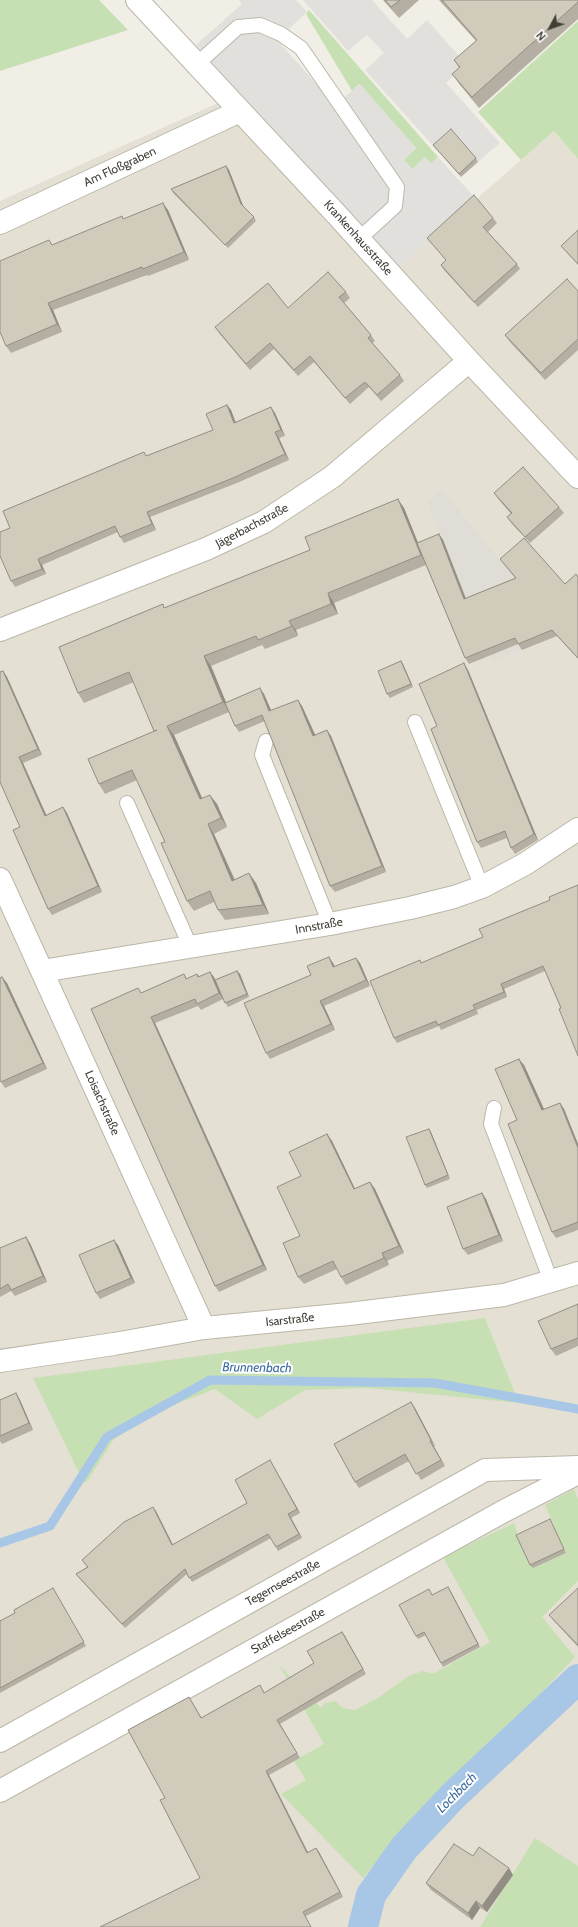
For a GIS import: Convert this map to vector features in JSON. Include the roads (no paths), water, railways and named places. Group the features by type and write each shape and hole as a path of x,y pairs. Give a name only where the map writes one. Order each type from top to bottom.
{"street":[{"name":"Krankenhausstraße","path":"137,0 469,361 578,477"},
{"name":"Am Floßgraben","path":"0,223 240,111"},
{"name":"Jägerbachstraße","path":"0,630 206,549 264,522 332,478 469,361"},
{"name":"Innstraße","path":"42,971 330,924 410,908 454,897 482,887 525,864 578,829"},
{"name":"Loisachstraße","path":"0,879 204,1328"},
{"name":"Isarstraße","path":"0,1361 114,1344 204,1328 349,1314 504,1295 578,1273"},
{"name":"Tegernseestraße","path":"0,1741 485,1470 578,1467"},
{"name":"Staffelseestraße","path":"0,1791 504,1511 578,1473"}],"lane":[{"path":"197,64 238,27 260,25 281,34 301,48 397,187 395,206 359,240"},
{"path":"415,722 482,887"},
{"path":"266,741 262,755 330,924"},
{"path":"127,803 190,946"},
{"path":"494,1108 491,1124 551,1281"}],"waterway":[{"name":"Brunnenbach","path":"0,1543 50,1526 107,1437 210,1380 435,1383 578,1409"},
{"name":"Lochbach","path":"363,1927 371,1895 404,1848 453,1796 578,1679"}]}
